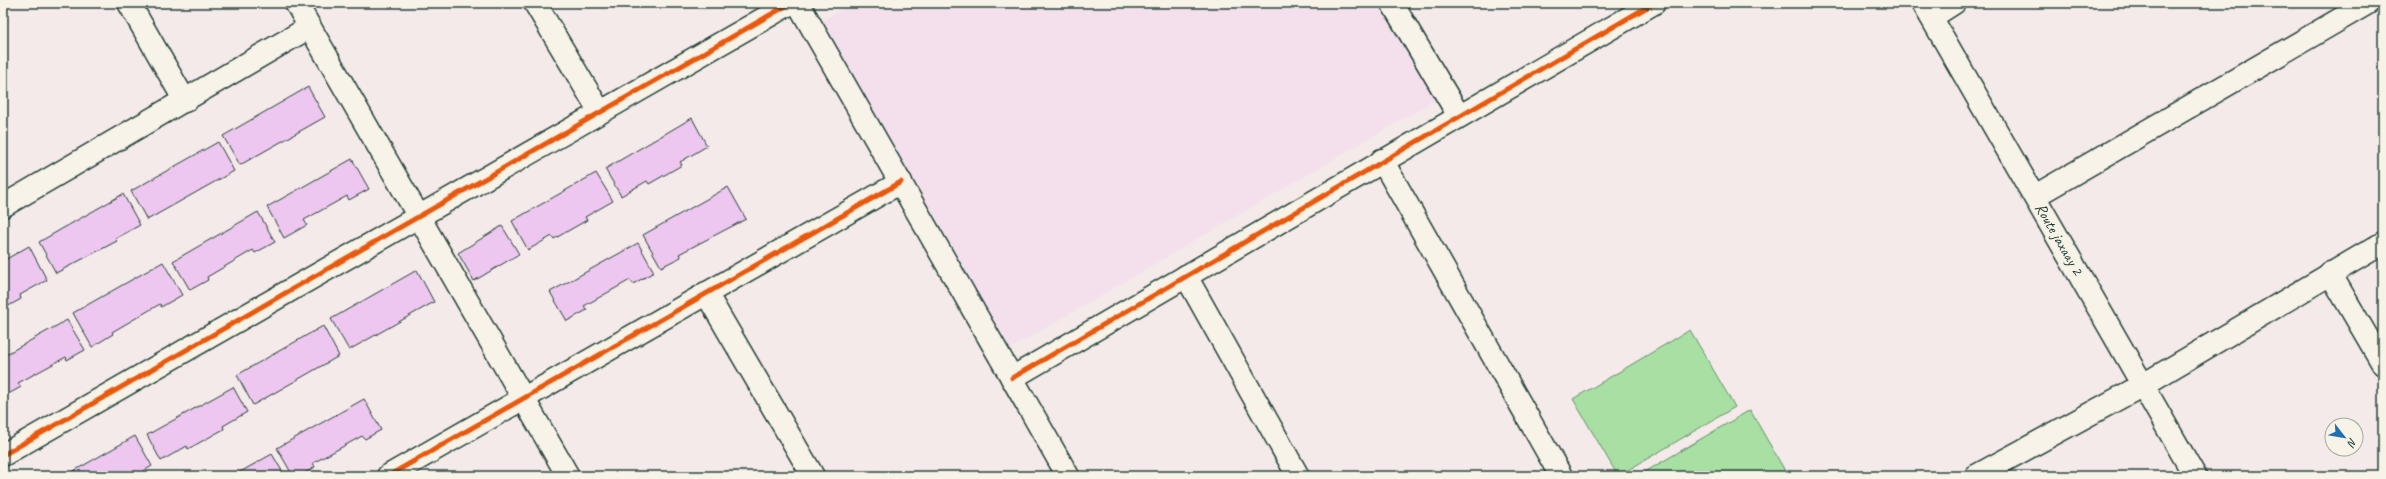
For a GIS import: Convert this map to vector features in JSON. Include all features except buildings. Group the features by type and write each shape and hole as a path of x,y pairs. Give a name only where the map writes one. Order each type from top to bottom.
{"street":[{"path":"129,3 185,101"},
{"path":"296,3 568,476"},
{"path":"535,3 600,112"},
{"path":"3,455 791,3"},
{"path":"798,3 1068,476"},
{"path":"1392,3 1459,116"},
{"path":"1927,10 1954,3"},
{"path":"2035,196 2368,3"},
{"path":"1012,378 1459,116 1645,5"},
{"name":"Route jaxaay 2","path":"1927,10 2195,476"},
{"path":"4,203 185,101 310,27"},
{"path":"1382,160 1561,476"},
{"path":"388,476 901,182"},
{"path":"1976,476 2143,385 2383,243"},
{"path":"2330,273 2383,364"},
{"path":"1186,276 1298,476"},
{"path":"706,294 813,476"}],"shaded area":[{"path":"852,3 1384,3 1439,98 1008,350 820,22"}],"green space":[{"path":"1690,330 1735,407 1618,476 1573,399"},
{"path":"1750,410 1788,476 1638,476"}],"cycle path":[{"path":"3,455 791,3"},
{"path":"1012,378 1654,3"},
{"path":"388,476 901,182"}]}
